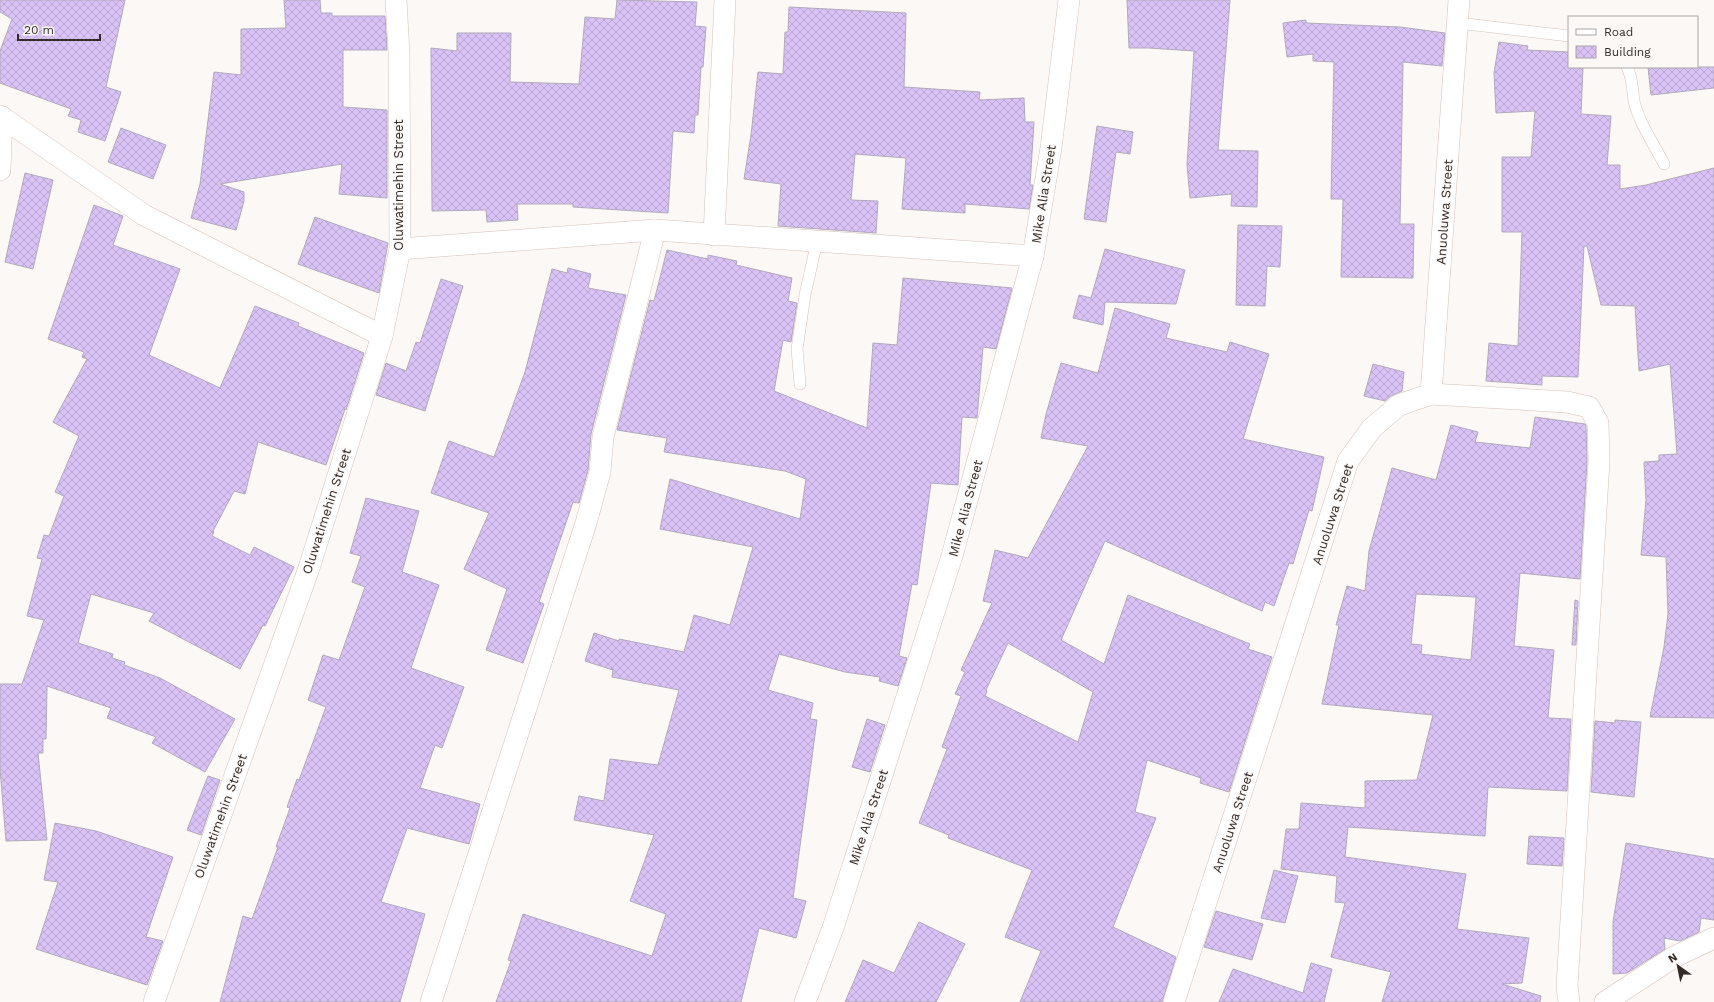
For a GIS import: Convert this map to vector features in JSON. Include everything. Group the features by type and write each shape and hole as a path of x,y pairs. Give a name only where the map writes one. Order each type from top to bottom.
{"street":[{"name":"Oluwatimehin Street","path":"154,1002 309,568 382,336 400,249 399,53 396,0"},
{"path":"714,235 725,0"},
{"name":"Mike Alia Street","path":"805,1002 834,924 952,556 1033,256 1051,148 1069,0"},
{"name":"Anuoluwa Street","path":"1174,1002 1348,461 1372,428 1399,405 1431,394 1459,0"},
{"path":"0,170 1,117"},
{"path":"1,117 144,216 382,336"},
{"path":"400,249 655,230 1033,256"},
{"path":"431,1002 586,523 600,472 603,437 655,230"},
{"path":"1431,394 1567,402 1589,407 1598,423 1599,461 1567,986 1569,1002"},
{"path":"1606,1002 1674,957 1714,938"}],"lane":[{"path":"1458,23 1568,36"},
{"path":"1628,68 1632,77 1634,101 1645,127 1664,164"},
{"path":"800,384 798,349 805,295 817,241"}],"building":[{"path":"0,0 125,0 106,87 121,92 105,141 78,132 81,120 68,116 71,109 0,83 0,51 12,19 0,12"},
{"path":"284,0 320,0 321,13 332,13 332,16 385,16 387,50 343,50 343,107 387,110 387,198 339,194 342,164 220,184 244,192 244,201 236,230 191,218 200,184 214,72 241,75 241,29 286,28"},
{"path":"617,0 697,2 695,26 706,27 703,67 701,67 698,115 695,115 694,133 673,131 668,213 573,207 573,204 517,204 518,220 487,222 486,210 432,211 431,48 457,51 457,33 511,33 510,82 579,84 585,17 615,19"},
{"path":"1127,0 1230,0 1218,150 1258,151 1257,207 1231,206 1232,194 1190,198 1187,165 1194,51 1129,48"},
{"path":"789,7 906,13 904,87 980,92 979,100 1024,98 1025,122 1034,122 1030,185 1033,185 1029,209 965,204 965,213 902,209 906,158 855,154 851,200 878,201 876,233 778,226 781,184 744,179 751,135 758,72 783,74 785,32 788,32"},
{"path":"1306,20 1306,23 1400,27 1445,33 1442,66 1403,62 1400,224 1414,224 1413,278 1341,277 1343,199 1331,199 1334,62 1313,61 1313,54 1287,57 1283,23"},
{"path":"1499,42 1528,46 1527,50 1568,52 1568,68 1583,68 1581,114 1611,116 1607,165 1620,165 1620,189 1646,185 1714,168 1714,718 1650,717 1664,647 1668,614 1666,557 1641,555 1646,500 1644,462 1659,461 1659,455 1677,454 1670,364 1639,371 1635,306 1601,305 1587,246 1584,246 1578,377 1542,376 1542,385 1486,381 1489,343 1518,346 1522,232 1502,232 1502,157 1531,157 1535,111 1496,113 1494,73"},
{"path":"1714,67 1714,88 1651,95 1648,68"},
{"path":"1097,126 1133,132 1130,154 1116,152 1106,222 1084,219"},
{"path":"121,128 166,145 153,179 108,162"},
{"path":"25,173 53,180 33,269 5,262"},
{"path":"94,205 123,216 113,245 180,269 149,355 220,388 255,306 299,323 298,326 364,353 346,410 345,409 326,465 258,442 245,494 234,491 213,531 212,536 250,555 254,547 294,567 265,626 263,625 240,669 149,621 154,613 91,594 78,643 113,654 112,658 125,662 124,665 160,678 235,719 205,772 152,743 156,737 107,718 111,708 47,686 46,739 43,739 43,753 38,753 47,840 6,841 0,769 0,684 22,684 44,620 27,616 42,559 37,558 44,535 49,536 64,496 55,492 79,436 53,422 87,359 82,357 84,352 48,339"},
{"path":"315,217 388,243 379,293 298,264"},
{"path":"1238,225 1282,226 1280,267 1267,266 1265,306 1236,305"},
{"path":"1105,249 1185,270 1176,304 1105,302 1103,325 1073,318 1079,295 1091,298"},
{"path":"667,250 708,259 708,255 737,261 736,265 792,278 788,301 797,303 791,342 783,340 774,391 867,428 873,343 897,345 903,278 1012,288 996,349 983,347 977,418 962,417 958,485 931,483 917,585 912,584 899,656 907,658 898,686 879,681 880,677 845,672 779,654 768,690 813,703 810,719 817,720 793,898 806,901 796,938 759,928 741,1002 496,1002 511,961 508,960 523,914 652,956 666,914 630,901 654,835 574,820 579,796 604,801 610,759 658,765 679,690 612,677 613,670 585,661 594,633 619,641 619,639 684,652 694,615 730,625 753,547 660,529 670,479 800,519 806,479 785,471 664,452 667,438 617,430 650,300 654,301"},
{"path":"568,268 591,274 588,288 626,295 591,434 588,470 579,503 573,502 539,602 544,604 523,663 486,650 507,589 464,569 489,513 431,493 449,441 494,457 525,372 552,269 567,273"},
{"path":"441,279 463,286 425,411 376,395 386,363 406,371 416,342 420,343"},
{"path":"1115,308 1170,324 1166,338 1227,352 1230,342 1269,354 1243,439 1324,457 1312,511 1309,510 1293,564 1289,563 1274,606 1265,602 1262,611 1105,541 1061,640 1104,664 1128,595 1250,644 1248,649 1272,657 1229,792 1200,783 1201,778 1147,760 1135,812 1156,818 1113,927 1176,957 1162,1002 1020,1002 1041,951 1005,937 1032,870 948,838 949,835 919,823 947,749 942,747 961,696 955,694 965,672 961,670 992,603 983,601 995,550 1028,558 1088,446 1041,438 1046,414 1061,363 1098,373","holes":["1008,643 1093,692 1078,742 985,696 986,690"]},
{"path":"1373,364 1404,372 1402,391 1391,396 1385,401 1364,396"},
{"path":"1535,417 1585,424 1586,426 1587,461 1580,579 1520,573 1514,646 1554,650 1548,718 1571,719 1567,791 1488,787 1485,836 1348,827 1345,857 1466,874 1457,929 1529,938 1522,983 1502,984 1541,996 1540,1002 1382,1002 1391,972 1331,957 1345,903 1335,902 1337,876 1281,869 1286,829 1299,829 1301,803 1365,808 1365,781 1417,780 1433,715 1322,704 1339,625 1336,625 1347,586 1365,591 1369,551 1392,468 1436,480 1451,425 1478,432 1475,442 1530,448","holes":["1416,594 1476,597 1471,660 1421,654 1422,645 1411,644"]},
{"path":"366,498 419,511 402,572 439,585 411,668 464,687 442,748 435,745 420,788 480,804 469,844 407,828 381,902 425,914 400,1002 220,1002 243,916 252,919 278,847 276,847 290,808 287,807 297,779 299,780 326,707 308,700 323,655 339,660 365,587 352,582 361,556 350,553"},
{"path":"1575,600 1578,601 1576,645 1572,645"},
{"path":"867,719 885,725 870,772 852,767"},
{"path":"1615,720 1641,722 1634,797 1591,792 1595,721 1615,723"},
{"path":"208,776 220,780 201,835 187,830"},
{"path":"55,823 96,831 173,857 146,937 163,941 147,985 36,949 58,882 44,880"},
{"path":"1529,836 1564,838 1562,866 1527,864"},
{"path":"1626,843 1714,859 1714,920 1701,918 1699,932 1680,941 1664,938 1665,949 1627,973 1613,974 1613,922"},
{"path":"1274,870 1298,876 1285,923 1261,918"},
{"path":"1216,911 1263,924 1252,960 1204,947"},
{"path":"919,922 965,944 936,1002 845,1002 863,960 894,973"},
{"path":"1311,963 1332,969 1324,1002 1219,1002 1233,969 1303,993"}]}
